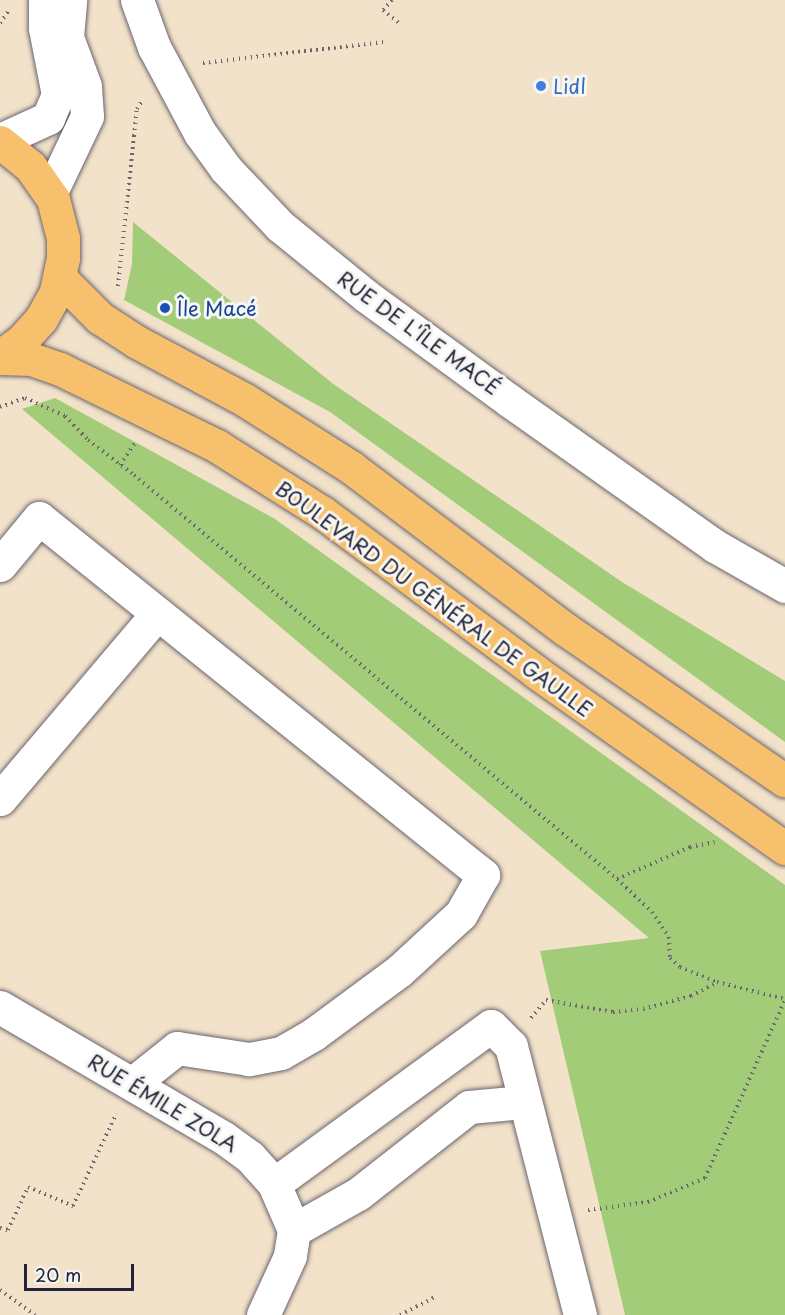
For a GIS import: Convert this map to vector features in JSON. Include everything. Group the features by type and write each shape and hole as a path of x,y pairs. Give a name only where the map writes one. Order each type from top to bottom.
{"main road":[{"path":"0,141 30,166 50,194 63,238 60,278 41,319 21,341 0,357"},
{"path":"60,278 100,318 136,342 245,400 352,468 565,629 785,781"},
{"name":"BOULEVARD DU GÉNÉRAL DE GAULLE","path":"0,357 31,359 60,369 217,446 323,513 600,718 785,848"}],"street":[{"path":"0,141 48,118 58,95 45,28 45,0"},
{"path":"50,194 87,116 85,86 67,37 70,0"},
{"name":"RUE DE L'ÎLE MACÉ","path":"137,0 169,80 220,162 280,226 318,258 715,546 785,586"},
{"path":"0,565 39,518 483,875 461,914 399,971 315,1034 281,1053 249,1059 177,1048 133,1083"},
{"path":"0,799 157,615"},
{"name":"RUE ÉMILE ZOLA","path":"0,1006 133,1083 224,1138 250,1157 274,1184 294,1230"},
{"path":"274,1184 491,1026 511,1046 553,1221 580,1315"},
{"path":"264,1315 290,1256 294,1230 358,1194 469,1107 524,1102"}],"path":[{"path":"392,0 383,10 399,24"},
{"path":"100,318 117,290 123,264 137,109 149,91 208,61 384,42"},
{"path":"0,407 25,398 45,404 64,416 87,440 617,879 652,912 669,937 670,958 680,968 717,982 785,999 705,1178 648,1202 589,1210 553,1221"},
{"path":"120,465 142,433"},
{"path":"617,879 690,847 725,841"},
{"path":"511,1046 546,1000 589,1010 633,1010 691,996 717,982"},
{"path":"0,1228 8,1230 28,1187 73,1206 133,1083"},
{"path":"0,1290 35,1315"},
{"path":"400,1315 437,1296"}],"green space":[{"path":"133,222 332,383 622,582 785,681 785,742 330,412 124,300 132,264"},
{"path":"55,398 275,519 785,885 785,1315 625,1315 540,951 649,938 22,409"}],"place":[{"name":"Lidl","path":"541,86"},
{"name":"Île Macé","path":"165,308"}]}
